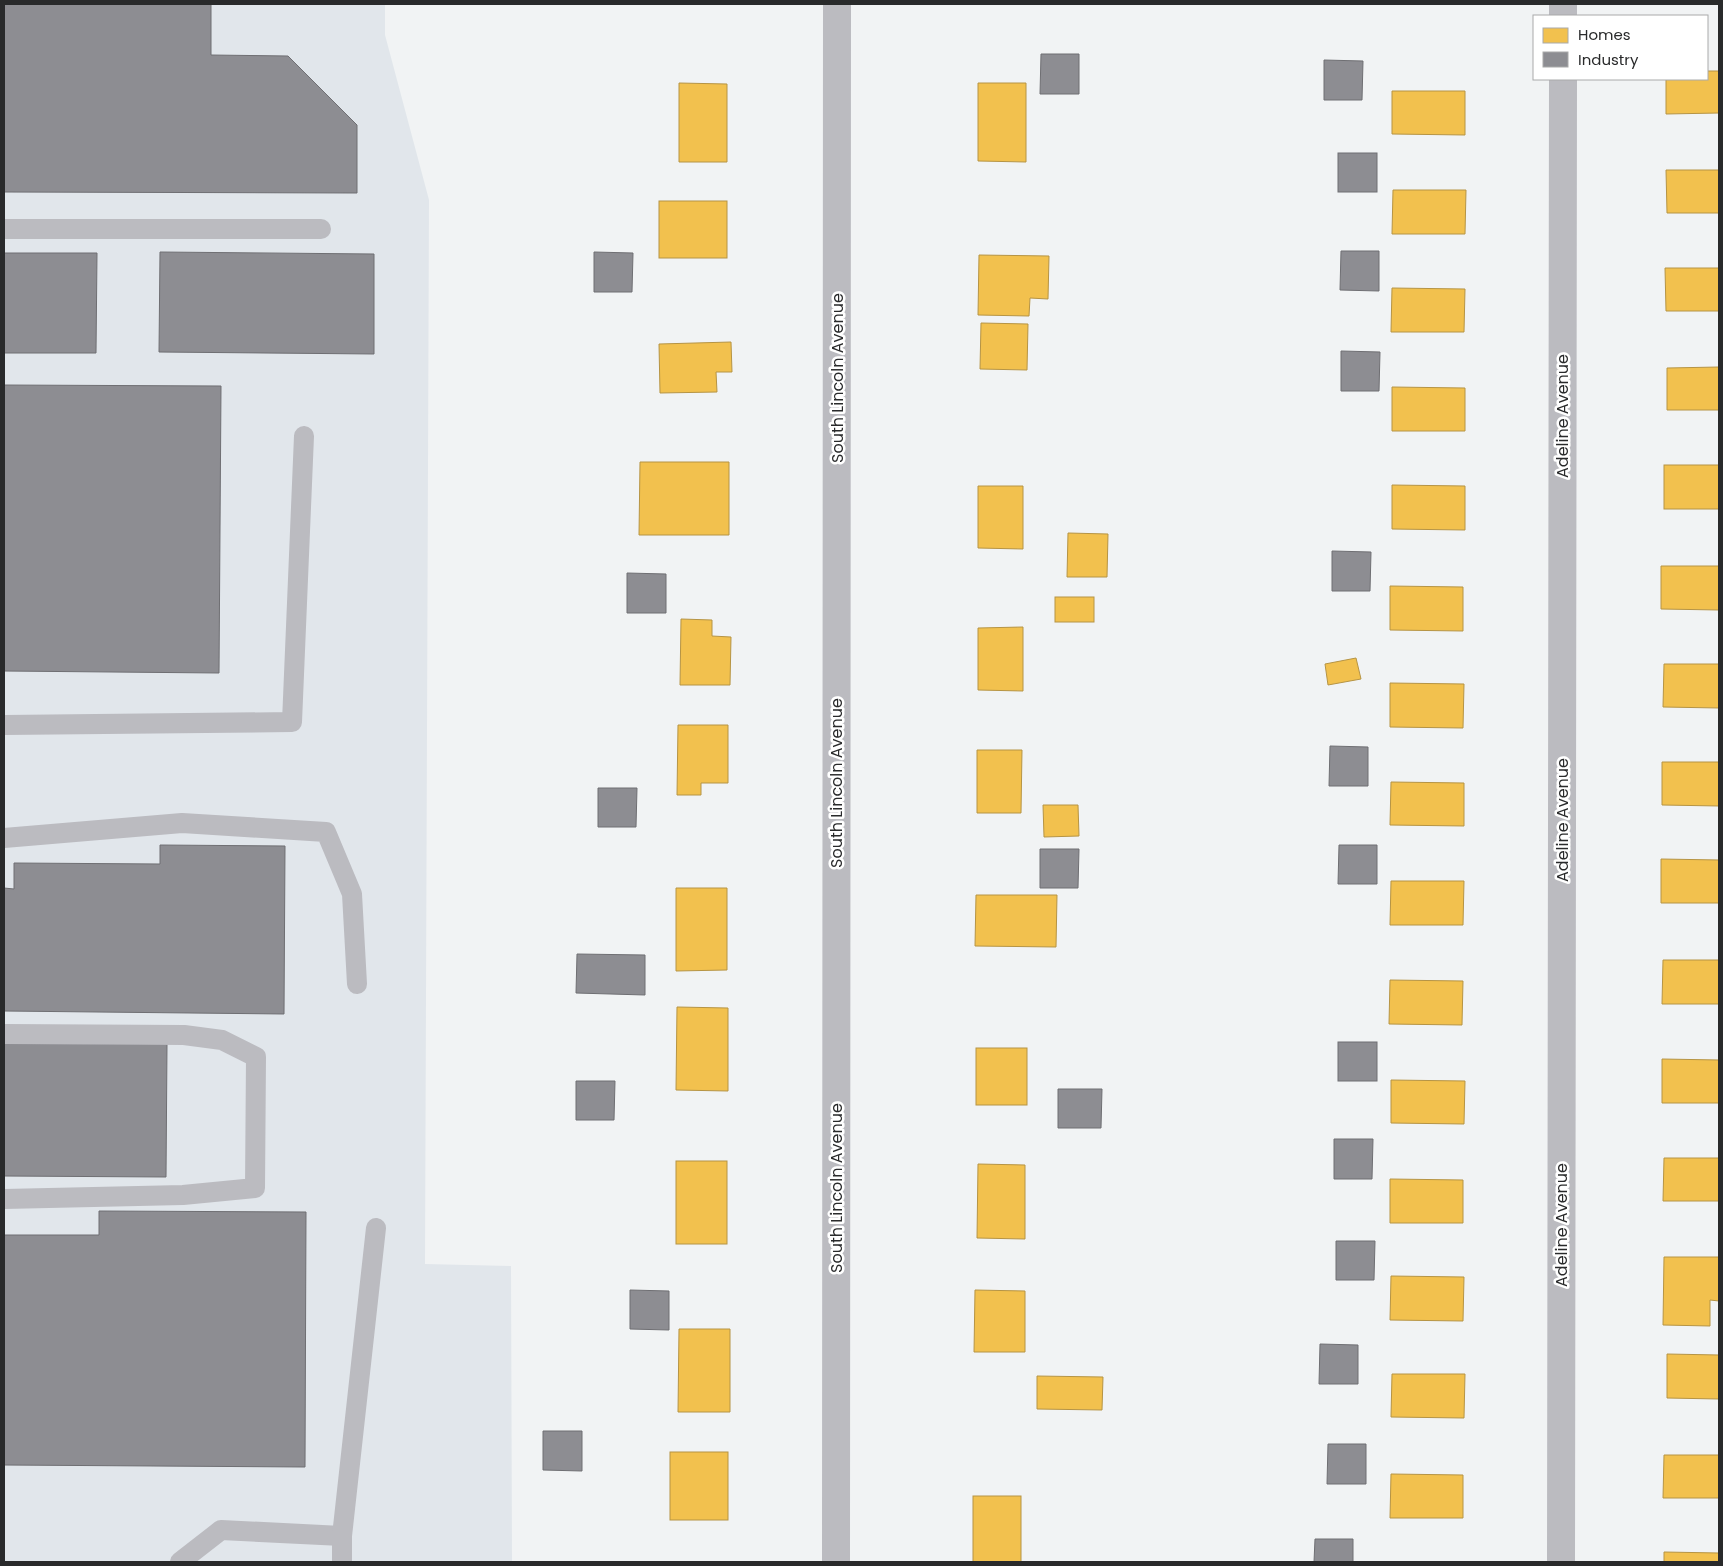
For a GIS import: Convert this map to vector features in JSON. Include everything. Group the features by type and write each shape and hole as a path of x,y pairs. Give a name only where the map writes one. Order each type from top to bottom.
{"street":[{"name":"South Lincoln Avenue","path":"836,1562 837,4"},
{"name":"Adeline Avenue","path":"1561,1562 1563,80"}],"lane":[{"path":"4,229 321,229"},
{"path":"4,726 292,722 304,436"},
{"path":"4,838 182,823 326,832 352,894 357,984"},
{"path":"4,1034 184,1035 222,1040 256,1057 255,1188 183,1196 4,1198"},
{"path":"342,1562 342,1536 376,1228"},
{"path":"180,1562 221,1530 342,1536"}],"shaded area":[{"path":"4,4 385,4 385,35 429,200 425,1264 511,1266 512,1562 4,1562"}],"building: Homes":[{"path":"1708,71 1719,71 1719,113 1666,114 1666,80 1708,80"},
{"path":"679,83 727,84 727,162 679,162"},
{"path":"978,83 1026,83 1026,162 978,161"},
{"path":"1392,91 1465,91 1465,135 1392,134"},
{"path":"1666,170 1719,170 1719,213 1667,213"},
{"path":"1393,190 1466,190 1465,234 1392,234"},
{"path":"659,201 727,201 727,258 659,258"},
{"path":"979,255 1049,256 1048,299 1030,298 1029,316 978,315"},
{"path":"1665,268 1719,268 1719,311 1666,311"},
{"path":"1392,288 1465,289 1464,332 1391,332"},
{"path":"981,323 1028,324 1027,370 980,369"},
{"path":"731,342 732,372 716,372 717,392 660,393 659,344"},
{"path":"1719,367 1719,410 1667,410 1667,368"},
{"path":"1392,387 1465,388 1465,431 1392,431"},
{"path":"640,462 729,462 729,535 639,535"},
{"path":"1664,465 1719,465 1719,509 1664,509"},
{"path":"1392,485 1465,486 1465,530 1392,529"},
{"path":"978,486 1023,486 1023,549 978,548"},
{"path":"1068,533 1108,534 1107,577 1067,577"},
{"path":"1661,566 1719,566 1719,610 1661,609"},
{"path":"1390,586 1463,587 1463,631 1390,630"},
{"path":"1055,597 1094,597 1094,622 1055,622"},
{"path":"681,619 712,620 712,636 731,637 730,685 680,685"},
{"path":"1023,627 1023,691 978,690 978,628"},
{"path":"1356,658 1361,679 1328,685 1325,664"},
{"path":"1664,664 1719,664 1719,708 1663,707"},
{"path":"1390,683 1464,684 1463,728 1390,727"},
{"path":"678,725 728,725 728,783 701,783 701,795 677,795"},
{"path":"977,750 1022,750 1021,813 977,813"},
{"path":"1662,762 1719,762 1719,806 1662,805"},
{"path":"1391,782 1464,783 1464,826 1390,825"},
{"path":"1043,805 1078,805 1079,836 1044,837"},
{"path":"1661,859 1719,860 1719,903 1661,903"},
{"path":"1391,881 1464,881 1463,925 1390,925"},
{"path":"676,888 727,888 727,970 676,971"},
{"path":"976,895 1057,895 1056,947 975,946"},
{"path":"1663,960 1719,960 1719,1004 1662,1004"},
{"path":"1390,980 1463,981 1462,1025 1389,1024"},
{"path":"677,1007 728,1008 728,1091 676,1090"},
{"path":"976,1048 1027,1048 1027,1105 976,1105"},
{"path":"1662,1059 1719,1060 1719,1103 1662,1103"},
{"path":"1391,1080 1465,1081 1464,1124 1391,1123"},
{"path":"1664,1158 1719,1158 1719,1201 1663,1201"},
{"path":"676,1161 727,1161 727,1244 676,1244"},
{"path":"978,1164 1025,1165 1025,1239 977,1238"},
{"path":"1390,1179 1463,1180 1463,1223 1390,1223"},
{"path":"1664,1257 1719,1257 1719,1301 1710,1300 1710,1326 1663,1325"},
{"path":"1391,1276 1464,1277 1463,1321 1390,1320"},
{"path":"975,1290 1025,1291 1025,1352 974,1352"},
{"path":"679,1329 730,1329 730,1412 678,1412"},
{"path":"1667,1354 1719,1355 1719,1399 1667,1398"},
{"path":"1392,1374 1465,1374 1464,1418 1391,1417"},
{"path":"1037,1376 1103,1377 1102,1410 1037,1409"},
{"path":"670,1452 728,1452 728,1520 670,1520"},
{"path":"1664,1455 1719,1455 1719,1498 1663,1498"},
{"path":"1391,1474 1463,1475 1463,1518 1390,1518"},
{"path":"973,1496 1021,1496 1021,1562 973,1562"},
{"path":"1664,1552 1719,1553 1719,1562 1664,1562"}],"building: Industry":[{"path":"4,4 211,4 211,55 288,56 357,125 357,193 4,192"},
{"path":"1041,54 1079,54 1079,94 1040,94"},
{"path":"1324,60 1363,61 1362,100 1324,100"},
{"path":"1338,153 1377,153 1377,192 1338,192"},
{"path":"1341,251 1379,251 1379,291 1340,290"},
{"path":"160,252 374,254 374,354 159,352"},
{"path":"594,252 633,253 632,292 594,292"},
{"path":"4,253 97,253 96,353 4,353"},
{"path":"1341,351 1380,352 1379,391 1341,391"},
{"path":"4,385 221,386 219,673 4,671"},
{"path":"1332,551 1371,552 1370,591 1332,591"},
{"path":"627,573 666,574 666,613 627,613"},
{"path":"1330,746 1368,747 1368,786 1329,786"},
{"path":"598,788 637,788 636,827 598,827"},
{"path":"160,845 285,846 284,1014 4,1011 4,888 14,889 14,863 160,864"},
{"path":"1339,845 1377,845 1377,884 1338,884"},
{"path":"1040,849 1079,849 1078,888 1040,888"},
{"path":"577,954 645,955 645,995 576,993"},
{"path":"1338,1042 1377,1042 1377,1081 1338,1081"},
{"path":"4,1043 167,1044 166,1177 4,1176"},
{"path":"576,1081 615,1081 614,1120 576,1120"},
{"path":"1058,1089 1102,1089 1101,1128 1058,1128"},
{"path":"1334,1139 1373,1139 1372,1179 1334,1179"},
{"path":"99,1211 306,1212 305,1467 4,1465 4,1235 99,1235"},
{"path":"1336,1241 1375,1241 1374,1280 1336,1280"},
{"path":"630,1290 669,1291 669,1330 630,1329"},
{"path":"1320,1344 1358,1345 1358,1384 1319,1384"},
{"path":"543,1431 582,1431 582,1471 543,1470"},
{"path":"1328,1444 1366,1444 1366,1484 1327,1484"},
{"path":"1315,1539 1353,1539 1353,1562 1314,1562"}]}
